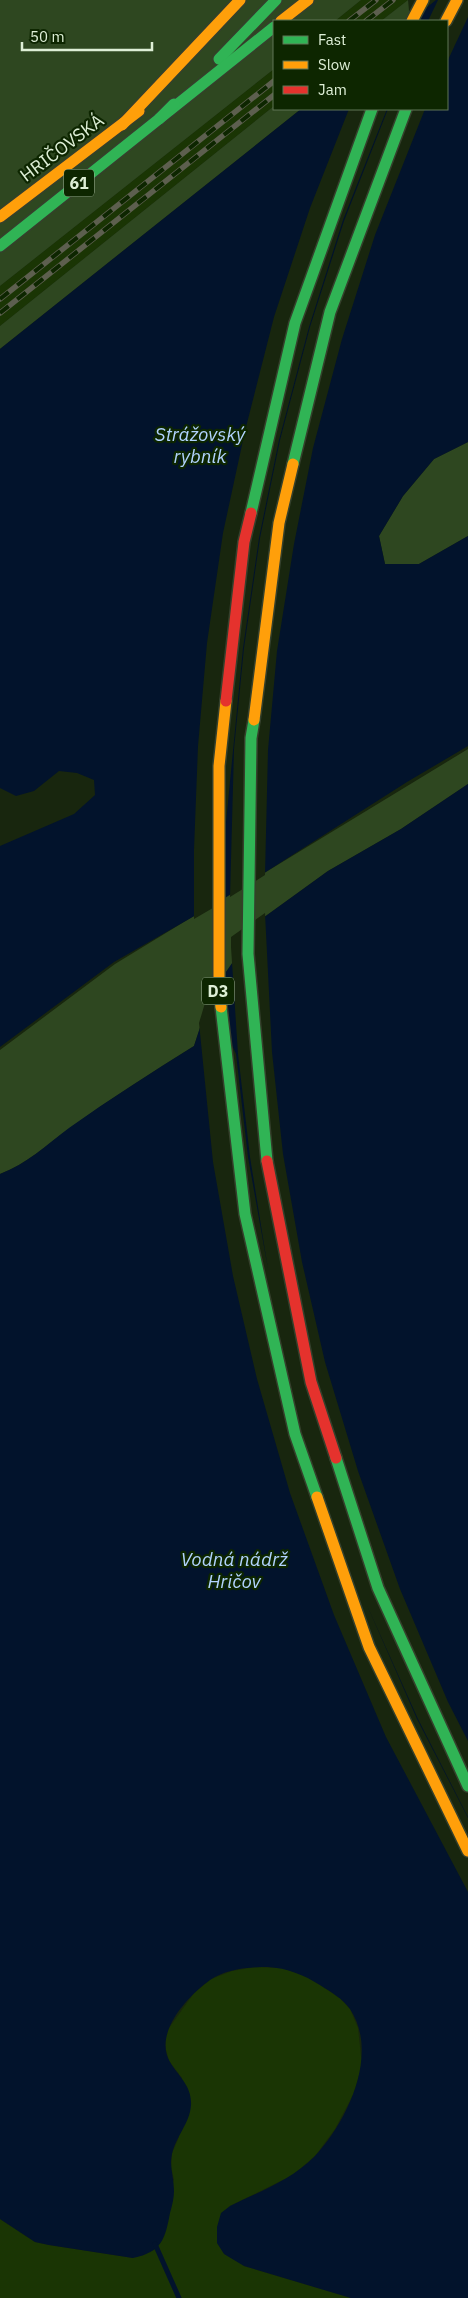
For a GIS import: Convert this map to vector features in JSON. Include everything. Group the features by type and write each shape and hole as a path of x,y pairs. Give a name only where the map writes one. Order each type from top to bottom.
{"main road":[{"path":"122,125 240,0"},
{"path":"207,56 260,0"},
{"name":"61","path":"159,119 276,0"},
{"path":"282,20 308,0"},
{"path":"413,20 423,0"},
{"path":"447,20 457,0"},
{"path":"159,119 273,28"},
{"name":"61","path":"122,125 193,67"},
{"name":"D3","path":"372,110 325,229 294,327 266,433 244,540 229,650 219,755 216,862 217,972 223,1061 246,1231 265,1324 290,1418 342,1581 382,1679 421,1762 468,1851"},
{"name":"D3","path":"406,110 357,230 323,336 296,440 274,546 259,651 249,757 246,911 248,971 255,1067 276,1226 295,1318 318,1410 343,1491 371,1568 412,1668 468,1786"},
{"name":"HRIČOVSKÁ","path":"0,246 159,119"},
{"name":"HRIČOVSKÁ","path":"0,217 122,125"}],"shaded area":[{"path":"0,0 361,0 336,20 273,20 273,70 0,286"},
{"path":"361,0 408,0 382,20 336,20"},
{"path":"408,0 410,20 382,20"},
{"path":"273,70 273,107 0,326 0,286"},
{"path":"273,107 273,110 300,110 0,349 0,326"},
{"path":"468,442 468,536 419,564 385,564 379,536 403,496 434,459"},
{"path":"468,749 468,784 401,829 328,871 263,918 211,994 194,1046 100,1107 28,1160 0,1174 0,1050 115,964"},
{"path":"255,1967 282,1968 306,1976 340,1998 350,2009 358,2028 362,2065 354,2093 335,2129 315,2156 293,2175 230,2206 244,2266 351,2298 0,2298 0,2219 35,2242 133,2258 174,2180 171,2166 172,2153 179,2137 182,2078 169,2061 166,2050 165,2040 169,2028 194,1993 211,1979 232,1971"}],"water":[{"name":"Strážovský rybník","path":"436,0 468,0 468,442 434,459 403,496 379,536 385,564 419,564 468,536 468,746 407,782 217,903 114,962 0,1047 0,846 74,814 95,795 94,780 77,773 59,771 34,791 16,796 0,788 0,349 300,110 448,110 448,20 411,20"},
{"name":"Vodná nádrž Hričov","path":"468,784 468,2298 351,2298 244,2266 224,2254 217,2243 217,2227 221,2213 230,2206 274,2185 314,2157 338,2125 348,2107 356,2087 360,2066 362,2046 358,2027 347,2005 308,1978 289,1970 268,1967 246,1968 216,1976 192,1995 175,2016 169,2028 166,2039 166,2051 170,2062 187,2087 191,2098 191,2105 188,2118 172,2154 174,2196 164,2237 156,2248 133,2258 35,2242 0,2219 0,1174 28,1160 69,1128 194,1046 211,994 263,918 328,871 401,829"}],"pier":[{"path":"438,0 468,0 468,17 448,60 448,20 428,20"},
{"path":"349,110 387,110 343,220 309,327 279,440 259,538 243,648 218,905 194,919 194,850 198,746 207,643 223,533 245,431 274,317 310,208"},
{"path":"388,110 425,110 375,235 342,339 313,448 294,544 277,651 268,750 265,875 230,897 234,749 244,648 260,538 280,440 310,327 344,221"},
{"path":"265,913 272,1052 283,1154 302,1262 325,1362 358,1471 400,1589 448,1702 468,1741 468,1817 418,1719 366,1603 417,1719 468,1818 468,1892 386,1737 334,1615 290,1493 257,1379 233,1276 213,1162 199,1023 208,993 236,1054 248,1157 268,1269 250,1157 238,1054 231,947 231,937"}],"waterway":[{"path":"155,2244 179,2298"}],"railway":[{"path":"350,20 376,0"},
{"path":"367,20 393,0"},
{"path":"0,299 273,82"},
{"path":"0,313 273,96"}],"traffic: fast":[{"path":"219,59 276,0"},
{"path":"159,119 273,28"},
{"path":"0,246 159,119 174,104"},
{"path":"251,513 295,323 372,110"},
{"path":"293,464 330,312 406,110"},
{"path":"254,720 251,738 248,954 267,1161"},
{"path":"221,1007 245,1214 295,1434 317,1497"},
{"path":"336,1458 378,1588 468,1786"}],"traffic: slow":[{"path":"122,125 240,0"},
{"path":"282,20 308,0"},
{"path":"413,20 423,0"},
{"path":"447,20 457,0"},
{"path":"0,217 139,111"},
{"path":"254,720 279,523 293,464"},
{"path":"221,1007 219,991 219,766 226,701"},
{"path":"317,1497 369,1647 468,1851"}],"traffic: jam":[{"path":"226,701 244,542 251,513"},
{"path":"267,1161 311,1382 336,1458"}]}
